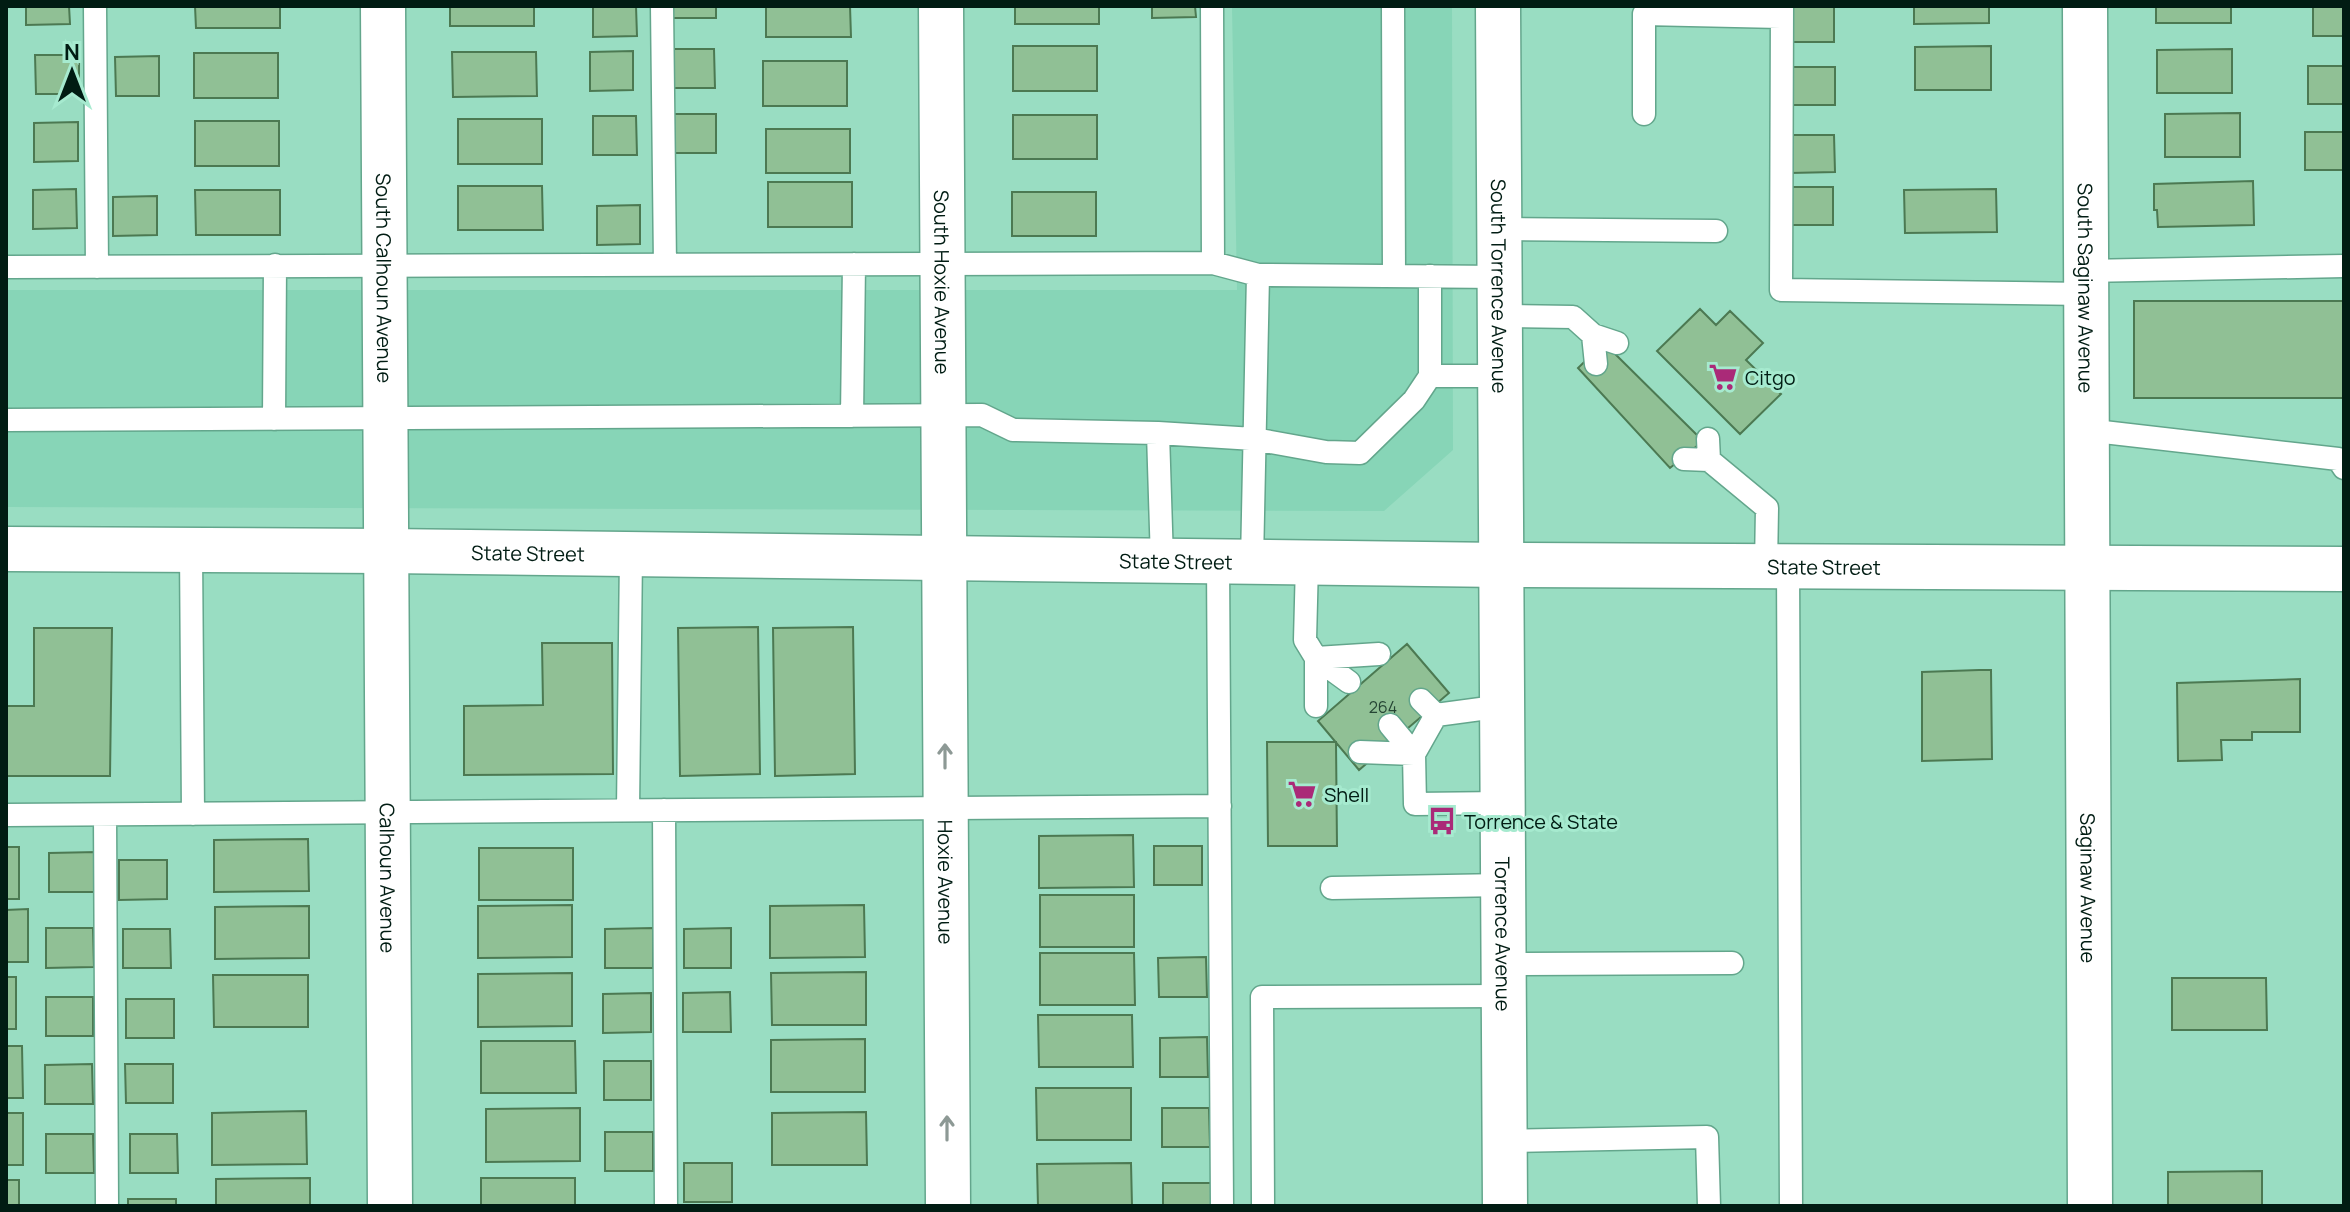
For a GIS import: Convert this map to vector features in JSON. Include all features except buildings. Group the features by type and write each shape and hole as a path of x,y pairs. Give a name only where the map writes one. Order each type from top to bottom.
{"street":[{"name":"South Calhoun Avenue","path":"383,6 387,551"},
{"name":"South Hoxie Avenue","path":"941,6 944,558"},
{"name":"South Torrence Avenue","path":"1498,6 1502,565"},
{"name":"South Saginaw Avenue","path":"2085,6 2086,568"},
{"name":"State Street","path":"6,549 1502,565 2344,569"},
{"name":"Calhoun Avenue","path":"387,551 390,1206"},
{"name":"Hoxie Avenue","path":"944,558 948,1206"},
{"name":"Torrence Avenue","path":"1502,565 1505,1206"},
{"name":"Saginaw Avenue","path":"2086,568 2090,1206"}],"lane":[{"path":"95,6 97,267"},
{"path":"662,6 665,265"},
{"path":"1212,6 1213,263"},
{"path":"1393,6 1394,275"},
{"path":"1644,114 1644,14 1782,12 1781,290 2086,282 2344,266"},
{"path":"1499,229 1716,231"},
{"path":"6,267 1213,263 1258,275 1430,276 1573,317 1593,335 1617,343"},
{"path":"852,416 854,264"},
{"path":"274,419 275,265"},
{"path":"1222,1206 1220,806 1235,562 1254,439 1258,275"},
{"path":"6,420 982,415 1013,430 1158,433 1254,439 1326,452 1360,453 1414,400 1430,376 1430,276"},
{"path":"1593,335 1596,364"},
{"path":"1430,376 1500,376"},
{"path":"2086,430 2338,459 2344,468"},
{"path":"1158,433 1162,561"},
{"path":"1684,459 1709,450 1767,508 1777,566 1791,1206"},
{"path":"191,550 193,814"},
{"path":"628,810 631,554"},
{"path":"1307,563 1305,640 1316,658 1349,682"},
{"path":"1316,658 1379,654"},
{"path":"1316,658 1316,706"},
{"path":"1503,706 1429,707 1414,754 1415,804 1503,803"},
{"path":"1390,725 1414,754"},
{"path":"1360,752 1414,754"},
{"path":"6,815 1220,806"},
{"path":"664,810 666,1206"},
{"path":"105,815 107,1206"},
{"path":"1332,888 1504,885"},
{"path":"1263,1206 1262,997 1732,963"},
{"path":"1505,1141 1707,1137 1709,1206"}],"shaded area":[{"path":"1232,6 1452,6 1453,450 1384,511 6,507 6,290 1237,290"}],"place":[{"name":"Citgo","path":"1723,377"},
{"name":"Shell","path":"1302,794"},
{"name":"Torrence & State","path":"1442,821"}]}
